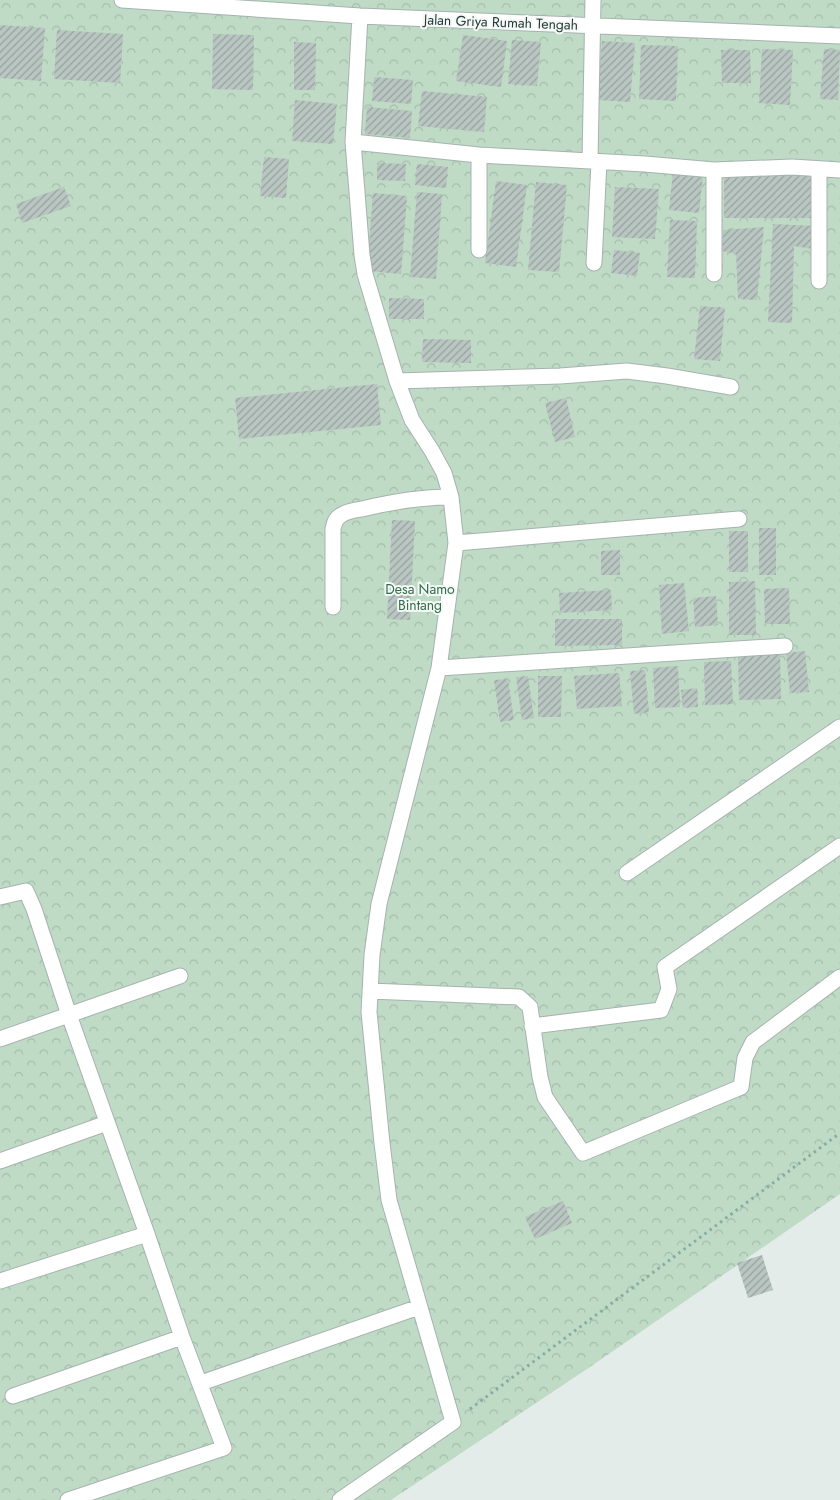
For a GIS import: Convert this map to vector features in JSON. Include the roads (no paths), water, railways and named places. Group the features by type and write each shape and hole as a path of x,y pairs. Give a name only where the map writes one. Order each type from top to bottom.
{"street":[{"name":"Jalan Griya Rumah Tengah","path":"122,0 162,1 360,16 840,36"},
{"path":"593,0 594,263"},
{"path":"340,1500 453,1422 388,1200 369,1012 372,955 379,904 439,668 456,544 451,497 444,473 412,420 397,381 365,274 353,142 360,16"},
{"path":"353,142 479,155 645,164 714,170 792,167 840,170"},
{"path":"479,155 479,250"},
{"path":"819,169 819,281"},
{"path":"714,170 714,274"},
{"path":"397,381 560,376 627,371 731,387"},
{"path":"333,607 333,529 334,522 338,517 350,512 384,504 430,497 451,497"},
{"path":"456,544 739,519"},
{"path":"439,668 785,646"},
{"path":"627,873 840,728"},
{"path":"532,1026 661,1010 669,990 665,966 840,846"},
{"path":"0,897 26,891 34,909 69,1015 182,1337 224,1448 68,1500"},
{"path":"0,1039 180,976"},
{"path":"370,991 519,997 530,1007 540,1078 545,1097 583,1153 741,1087 745,1058 752,1042 840,977"},
{"path":"0,1161 107,1123"},
{"path":"0,1281 147,1234"},
{"path":"200,1383 419,1307"},
{"path":"13,1396 182,1337"}],"park label":[{"name":"Desa Namo Bintang","path":"420,598"}]}
